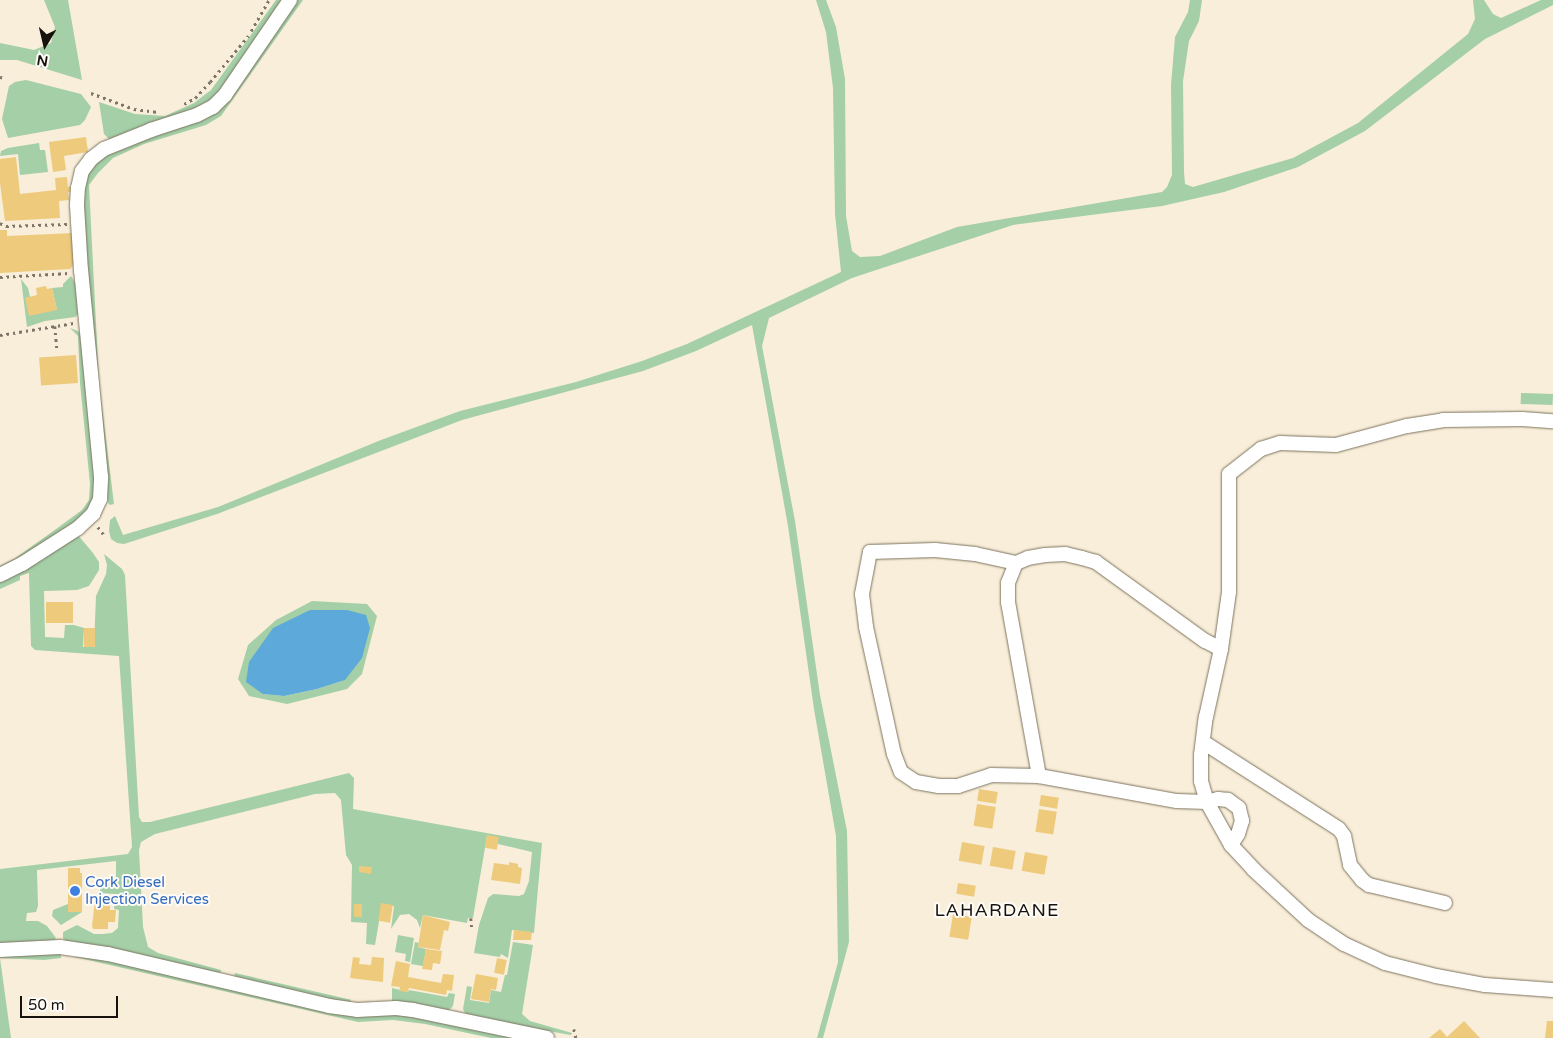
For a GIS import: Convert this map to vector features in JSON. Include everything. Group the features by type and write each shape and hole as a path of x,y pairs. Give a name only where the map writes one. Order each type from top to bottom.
{"street":[{"path":"0,575 45,550 78,528 98,506 102,488 78,223 78,188 85,165 111,146 197,115 213,107 225,95 290,0"},
{"path":"1553,421 1522,419 1443,420 1407,426 1336,445 1290,442 1261,449 1229,474 1229,592 1221,649 1206,717 1201,780 1207,802 1231,845 1252,869 1308,920 1344,944 1385,963 1485,985 1553,990"},
{"path":"1221,649 1190,631 1096,562 1064,554 1028,558 1016,563 976,554 936,550 870,552 862,594 866,627 894,754 901,772 916,782 939,786 958,786 991,775 1039,776 1177,801 1207,802 1218,799 1228,800 1239,808 1242,821 1238,834 1231,845"},
{"path":"1016,563 1008,583 1008,602 1039,776"},
{"path":"1203,742 1339,829 1344,836 1350,865 1362,880 1370,885 1444,903"},
{"path":"0,950 60,947 108,954 329,1006 357,1010 390,1008 413,1010 547,1038"}],"path":[{"path":"177,108 196,98 210,82 250,33 269,0"},
{"path":"0,77 5,78"},
{"path":"91,93 134,109 165,112"},
{"path":"0,222 6,226 78,223"},
{"path":"0,277 81,272"},
{"path":"0,335 86,322"},
{"path":"55,326 57,349"},
{"path":"471,918 472,930"},
{"path":"574,1029 576,1038"}],"green space":[{"path":"44,0 68,0 82,80 17,60 0,60 0,43 34,50 51,43 55,27"},
{"path":"276,0 287,0 211,104 117,139 109,139 104,134 99,102 135,114 165,116 194,103 211,90"},
{"path":"295,0 303,0 221,116 206,125 144,144 113,158 89,185 99,383 114,504 110,505 108,503 94,381 82,194 88,170 107,152 199,119"},
{"path":"816,0 826,0 836,27 845,79 846,216 852,251 860,257 880,256 957,227 1162,192 1167,187 1172,175 1171,85 1175,37 1188,12 1190,0 1202,0 1199,21 1189,41 1183,81 1185,184 1193,187 1293,158 1358,123 1468,34 1475,19 1473,0 1484,0 1493,14 1501,18 1541,0 1553,0 1553,5 1485,39 1365,131 1298,167 1224,192 1162,206 1013,225 852,278 769,318 762,346 795,521 820,695 847,831 849,942 823,1038 817,1038 838,962 836,836 814,709 788,526 752,325 696,351 643,371 462,420 217,514 124,544 117,543 111,539 109,531 110,520 115,516 123,535 218,507 381,440 460,411 576,382 642,361 687,344 841,272 835,214 833,88 826,32"},
{"path":"26,80 81,94 91,107 85,120 80,125 8,138 2,119 9,86 15,82"},
{"path":"39,143 40,150 45,150 48,172 20,175 18,154 0,156 1,151 8,148"},
{"path":"71,276 76,284 78,314 75,317 45,321 27,327 21,279 28,288 30,297 25,298 57,310 52,288 63,287 63,284"},
{"path":"70,328 78,331 83,337 96,498 79,521 0,571 0,566 14,559 82,510 89,500 90,484 80,383 78,336"},
{"path":"1521,393 1553,394 1553,405 1521,404"},
{"path":"77,534 99,562 99,570 89,586 77,590 44,591 45,637 64,638 65,625 74,625 84,628 83,647 94,647 96,596 106,574 107,565 104,554 122,569 125,575 139,817 142,822 150,822 349,773 354,778 353,809 542,843 534,933 512,930 508,958 501,954 500,957 474,953 479,925 488,898 493,894 519,896 524,894 529,881 532,852 498,844 487,836 473,918 468,918 467,923 423,915 420,928 417,920 409,914 400,915 391,929 394,906 382,904 375,945 366,944 367,923 351,922 352,865 346,855 341,800 335,793 315,794 155,834 141,842 139,850 143,927 148,947 158,953 221,970 220,976 69,944 63,938 63,932 77,925 94,934 112,933 118,928 119,910 114,909 115,894 100,893 101,884 116,882 116,861 37,870 38,906 36,912 27,913 26,921 38,921 47,926 56,938 52,943 0,946 0,869 128,854 132,847 119,656 35,650 31,646 29,573 20,576 20,580 0,589 0,578"},
{"path":"312,601 367,604 377,616 362,674 347,689 287,704 249,696 238,679 248,645 276,620","holes":["345,680 317,689 284,696 263,694"]},
{"path":"68,904 68,912 82,912 61,925 52,916 53,910"},
{"path":"398,935 414,938 410,962 405,961 406,954 395,952"},
{"path":"415,942 419,943 418,947 426,949 423,966 411,964"},
{"path":"513,942 533,945 522,1014 530,1021 572,1033 571,1035 467,1017 463,1009 467,986 472,987 470,1000 489,1003 491,990 501,992 505,975 507,975"},
{"path":"61,953 61,958 44,960 0,958 0,954"},
{"path":"76,953 398,1012 526,1038 491,1038 425,1024 393,1020 358,1022 75,957"},
{"path":"0,958 11,1038 0,1038"},
{"path":"235,973 351,1000 350,1006 234,979"},
{"path":"392,988 447,997 449,993 455,994 453,1006 447,1012 392,1001"}],"water":[{"path":"310,610 347,610 366,615 370,628 362,658 345,680 317,689 284,696 263,694 246,682 249,662 273,628"}],"building":[{"path":"86,137 88,152 64,156 66,170 53,172 49,142"},
{"path":"16,157 20,194 56,190 55,178 67,177 68,187 73,186 73,191 68,192 69,200 59,201 60,218 5,221 0,183 0,159"},
{"path":"0,230 7,230 7,236 74,233 73,265 70,269 0,273"},
{"path":"46,286 47,289 52,288 57,310 29,316 25,298 37,295 36,288"},
{"path":"76,355 78,383 41,386 39,358"},
{"path":"46,602 73,602 73,623 46,623"},
{"path":"84,628 95,628 95,647 84,647"},
{"path":"979,789 998,792 996,804 977,801"},
{"path":"1041,795 1059,798 1057,809 1039,806"},
{"path":"977,804 996,807 992,829 974,826"},
{"path":"1039,809 1057,812 1053,835 1035,832"},
{"path":"487,835 499,837 497,850 485,848"},
{"path":"962,842 985,846 981,865 959,861"},
{"path":"993,847 1016,851 1012,870 990,866"},
{"path":"1025,852 1048,856 1044,875 1022,871"},
{"path":"509,862 518,864 518,867 522,868 520,884 491,880 494,863 509,865"},
{"path":"359,866 372,867 371,874 359,872"},
{"path":"68,868 80,868 80,873 82,873 82,912 68,912"},
{"path":"958,883 976,886 974,897 956,894"},
{"path":"95,900 110,901 110,910 116,910 115,922 108,922 108,929 93,929"},
{"path":"381,903 393,905 390,923 378,921"},
{"path":"354,904 362,904 362,917 354,917"},
{"path":"953,914 972,917 968,940 949,937"},
{"path":"423,915 450,922 448,931 444,930 440,950 418,947"},
{"path":"514,930 532,932 531,940 513,940"},
{"path":"426,949 442,951 440,964 433,963 432,970 422,969"},
{"path":"353,957 360,958 359,964 371,965 372,957 384,958 383,982 350,978"},
{"path":"497,958 507,960 504,975 494,973"},
{"path":"396,961 410,964 408,977 441,983 443,974 454,975 452,991 447,990 446,995 409,988 408,992 399,991 400,987 391,986"},
{"path":"476,974 498,978 496,990 491,989 489,1002 471,999"},
{"path":"1464,1021 1480,1038 1429,1038 1440,1029 1447,1037"},
{"path":"1547,1021 1553,1021 1553,1038 1545,1038"}],"place":[{"name":"Cork Diesel Injection Services","path":"75,891"}],"district":[{"name":"LAHARDANE","path":"997,910"}]}
